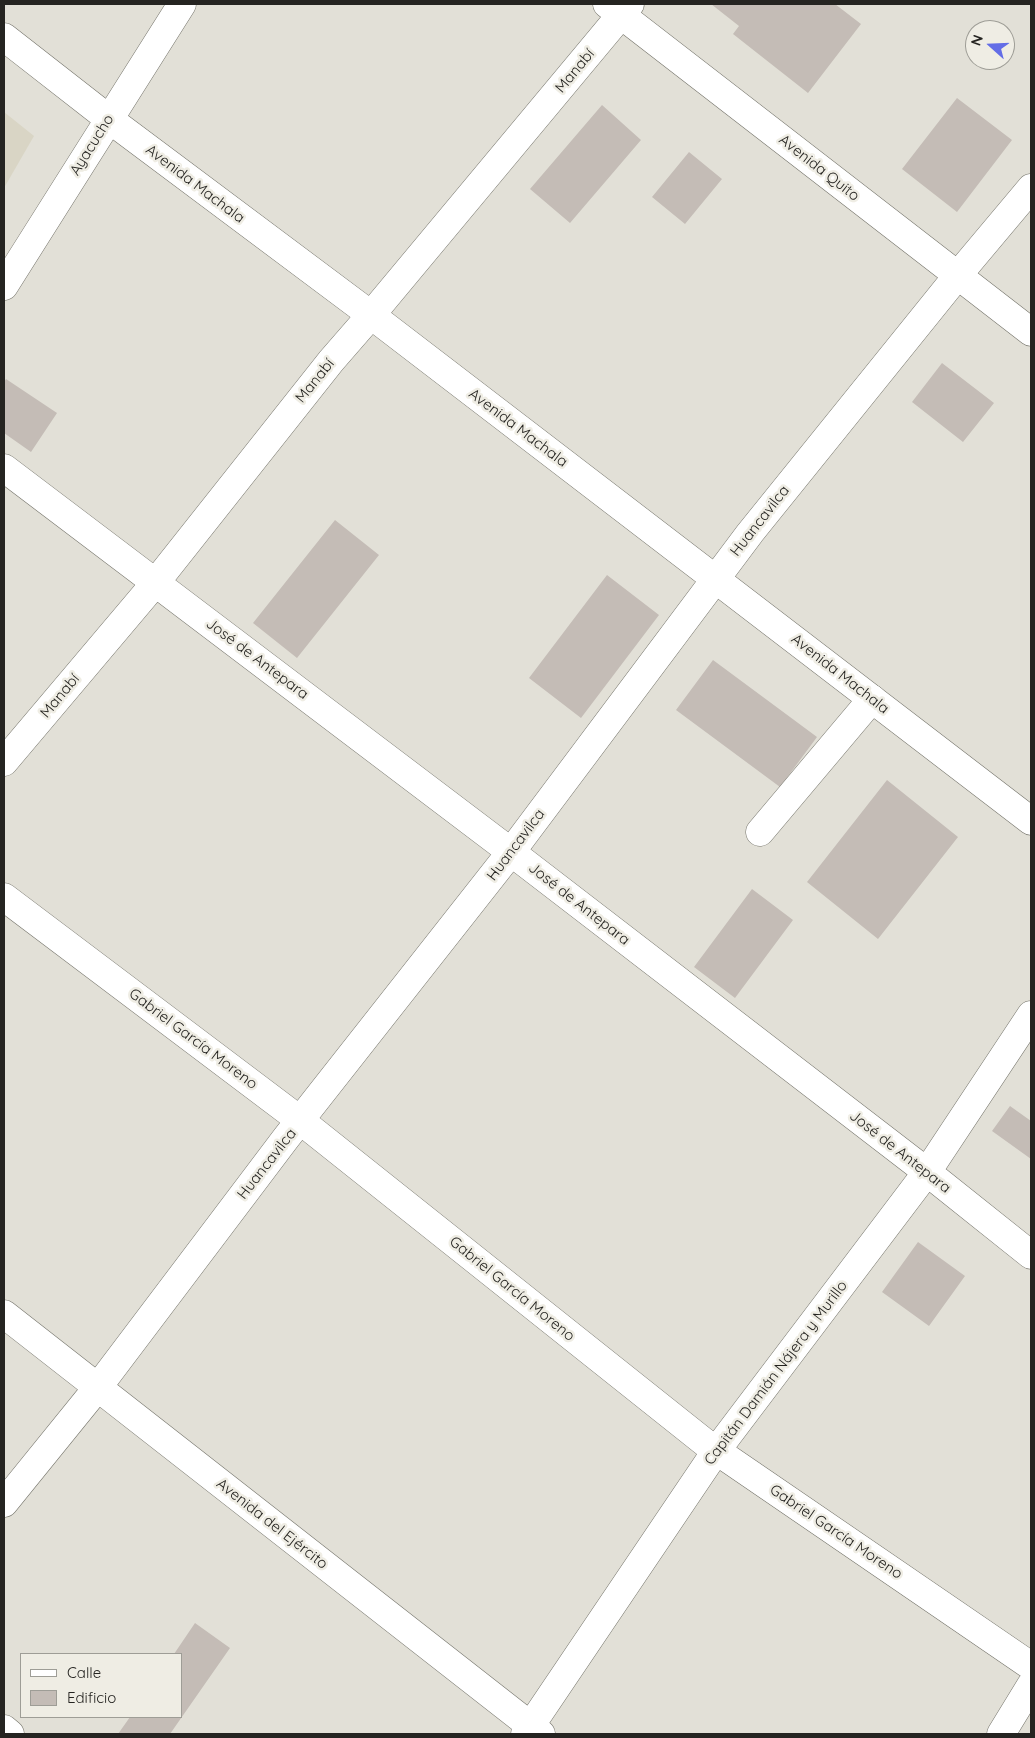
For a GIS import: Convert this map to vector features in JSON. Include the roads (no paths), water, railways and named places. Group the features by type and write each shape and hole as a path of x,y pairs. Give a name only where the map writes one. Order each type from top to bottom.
{"street":[{"name":"Ayacucho","path":"4,286 182,4"},
{"name":"Avenida Quito","path":"620,8 1031,332"},
{"name":"Manabí","path":"4,762 156,582 331,361 371,315 620,8"},
{"name":"Avenida Machala","path":"4,37 108,119 371,315 1031,821"},
{"name":"Huancavilca","path":"4,1503 98,1387 301,1121 511,852 750,533 958,275 1031,188"},
{"name":"José de Antepara","path":"4,468 511,852 927,1172 1031,1255"},
{"path":"760,832 872,699"},
{"name":"Gabriel García Moreno","path":"4,896 301,1121 716,1451 1031,1666"},
{"name":"Capitán Damián Nájera y Murillo","path":"532,1732 716,1451 927,1172 1031,1015"},
{"name":"Avenida del Ejército","path":"4,1314 532,1732"},
{"path":"1001,1734 1031,1685"},
{"path":"4,1729 10,1734"}]}
